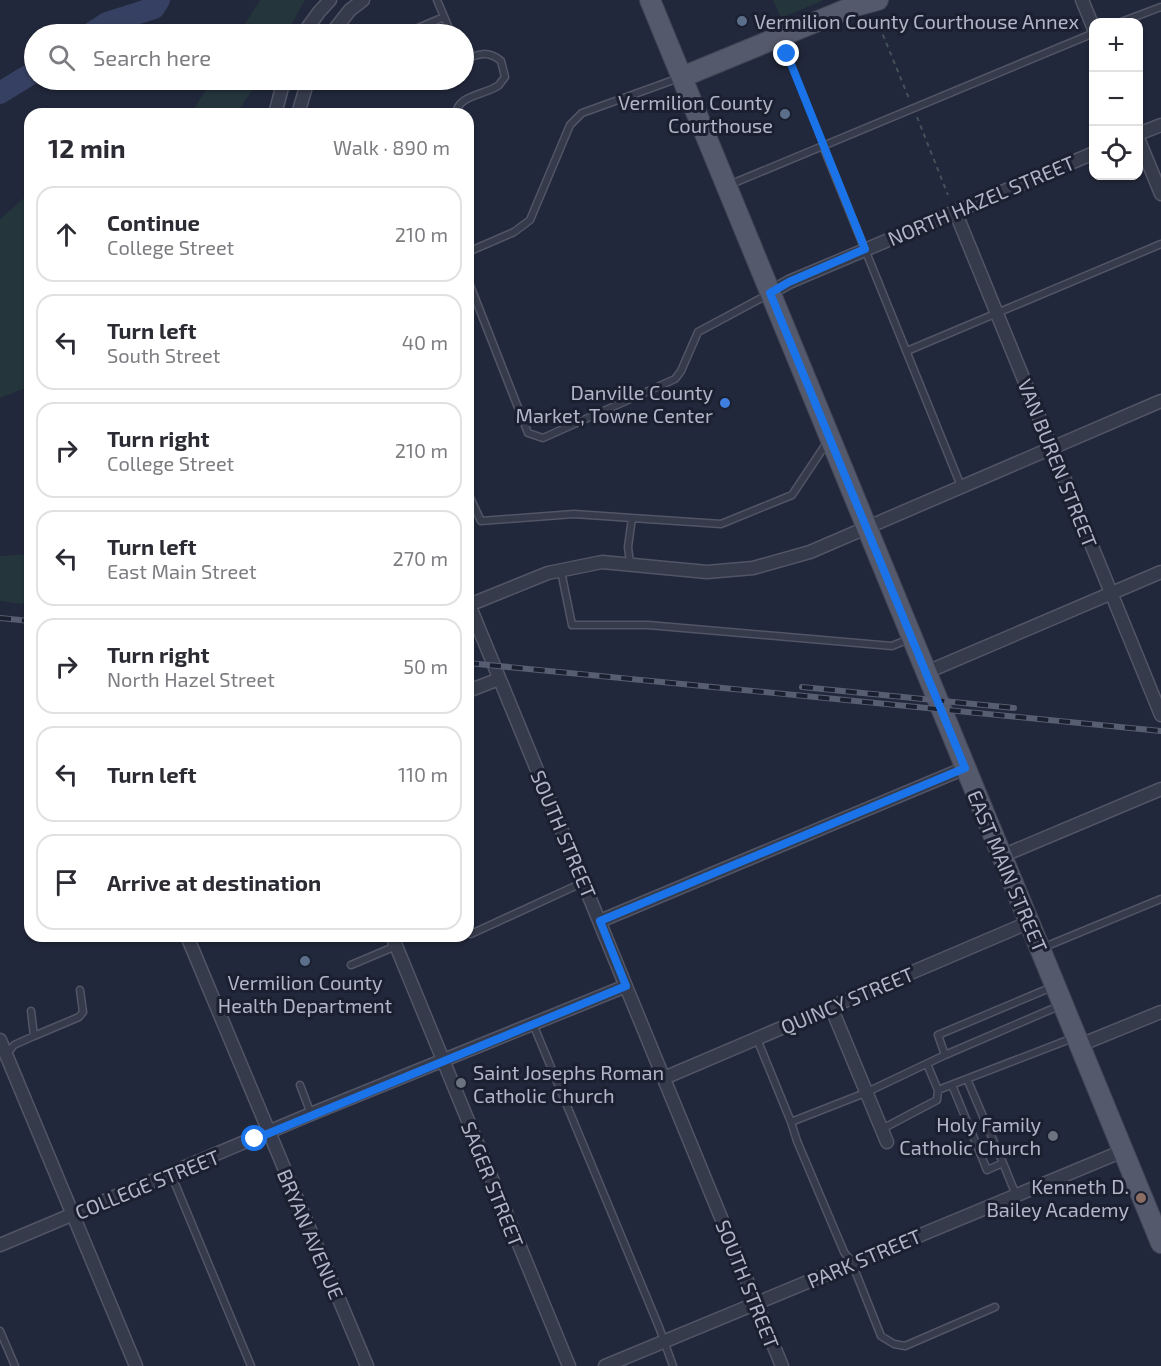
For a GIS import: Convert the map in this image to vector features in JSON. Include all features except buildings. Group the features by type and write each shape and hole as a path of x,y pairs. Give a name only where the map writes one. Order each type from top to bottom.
{"main road":[{"name":"EAST MAIN STREET","path":"650,0 1161,1243"},
{"path":"682,77 852,8 878,0"}],"street":[{"path":"310,24 330,0"},
{"path":"339,24 350,10 363,0"},
{"path":"1082,0 1090,18"},
{"path":"277,108 281,90"},
{"path":"300,108 305,90"},
{"path":"1143,134 1161,125"},
{"path":"1143,147 1158,180 1161,194"},
{"name":"NORTH HAZEL STREET","path":"770,293 789,282 865,249 1089,155"},
{"name":"VAN BUREN STREET","path":"955,211 1161,715"},
{"path":"474,601 548,573 602,562 707,572 753,568 810,552 1161,401"},
{"path":"927,672 1161,572"},
{"name":"SOUTH STREET","path":"474,616 782,1366"},
{"path":"474,688 499,678"},
{"path":"600,921 965,768"},
{"path":"1002,856 1161,789"},
{"name":"QUINCY STREET","path":"664,1078 1030,922"},
{"name":"BRYAN AVENUE","path":"189,942 367,1366"},
{"name":"SAGER STREET","path":"394,942 568,1366"},
{"name":"COLLEGE STREET","path":"0,1245 311,1114 626,986"},
{"path":"831,1008 886,1142"},
{"path":"1078,1041 1161,1012"},
{"path":"0,1040 3,1057 73,1214 136,1366"},
{"name":"PARK STREET","path":"605,1366 1123,1150"}],"lane":[{"path":"437,0 447,24"},
{"path":"1132,18 1161,7"},
{"path":"428,24 444,17"},
{"path":"727,186 1089,35"},
{"path":"457,108 461,102 499,85 505,77 501,61 489,53 474,56"},
{"path":"474,249 514,232 530,219 570,125 582,113 682,77"},
{"path":"823,146 961,486"},
{"path":"906,351 1161,244"},
{"path":"474,295 528,433 543,438 675,379 681,371 698,332 770,293"},
{"path":"474,511 481,521 574,514 721,524 792,495 830,438"},
{"path":"630,563 628,547 632,518"},
{"path":"561,570 572,625 648,625 892,646 912,637"},
{"path":"474,933 584,882"},
{"path":"1040,948 1161,899"},
{"path":"351,965 392,942"},
{"path":"945,1055 938,1035 1055,986"},
{"path":"3,1057 14,1045 79,1017 83,1012 80,990"},
{"path":"791,1122 865,1093 945,1055 1063,1004"},
{"path":"31,1011 34,1036"},
{"path":"533,1024 655,1317 673,1366"},
{"path":"757,1039 797,1141 844,1252 852,1263 881,1336 894,1344 905,1346 995,1307"},
{"path":"938,1090 1078,1041"},
{"path":"881,1130 937,1100 938,1090 927,1064"},
{"path":"967,1079 1016,1195"},
{"path":"300,1085 311,1114"},
{"path":"952,1085 987,1170 1002,1163"},
{"path":"171,1174 251,1366"},
{"path":"0,1331 15,1366"}],"path":[{"path":"787,54 823,146"}],"shaded area":[{"path":"260,0 305,0 292,24 245,24"},
{"path":"773,0 824,0 781,18"},
{"path":"206,90 252,90 240,108 195,108"},
{"path":"24,198 24,388 0,398 0,219"},
{"path":"24,554 24,603 0,601 0,556"}],"waterway":[{"path":"105,24 154,8 159,0"},
{"path":"0,93 24,78"}],"railway":[{"path":"0,618 24,620"},
{"path":"474,664 1161,731"},
{"path":"802,687 1014,708"}],"place":[{"name":"Vermilion County Courthouse Annex","path":"742,21"},
{"name":"Vermilion County Courthouse","path":"785,114"},
{"name":"Danville County Market, Towne Center","path":"725,403"},
{"name":"Vermilion County Health Department","path":"305,961"},
{"name":"Saint Josephs Roman Catholic Church","path":"461,1083"},
{"name":"Holy Family Catholic Church","path":"1053,1136"},
{"name":"Kenneth D. Bailey Academy","path":"1141,1198"}],"route":[{"path":"255,1139 626,986 600,921 965,768 770,293 789,282 865,249 787,54"}]}
